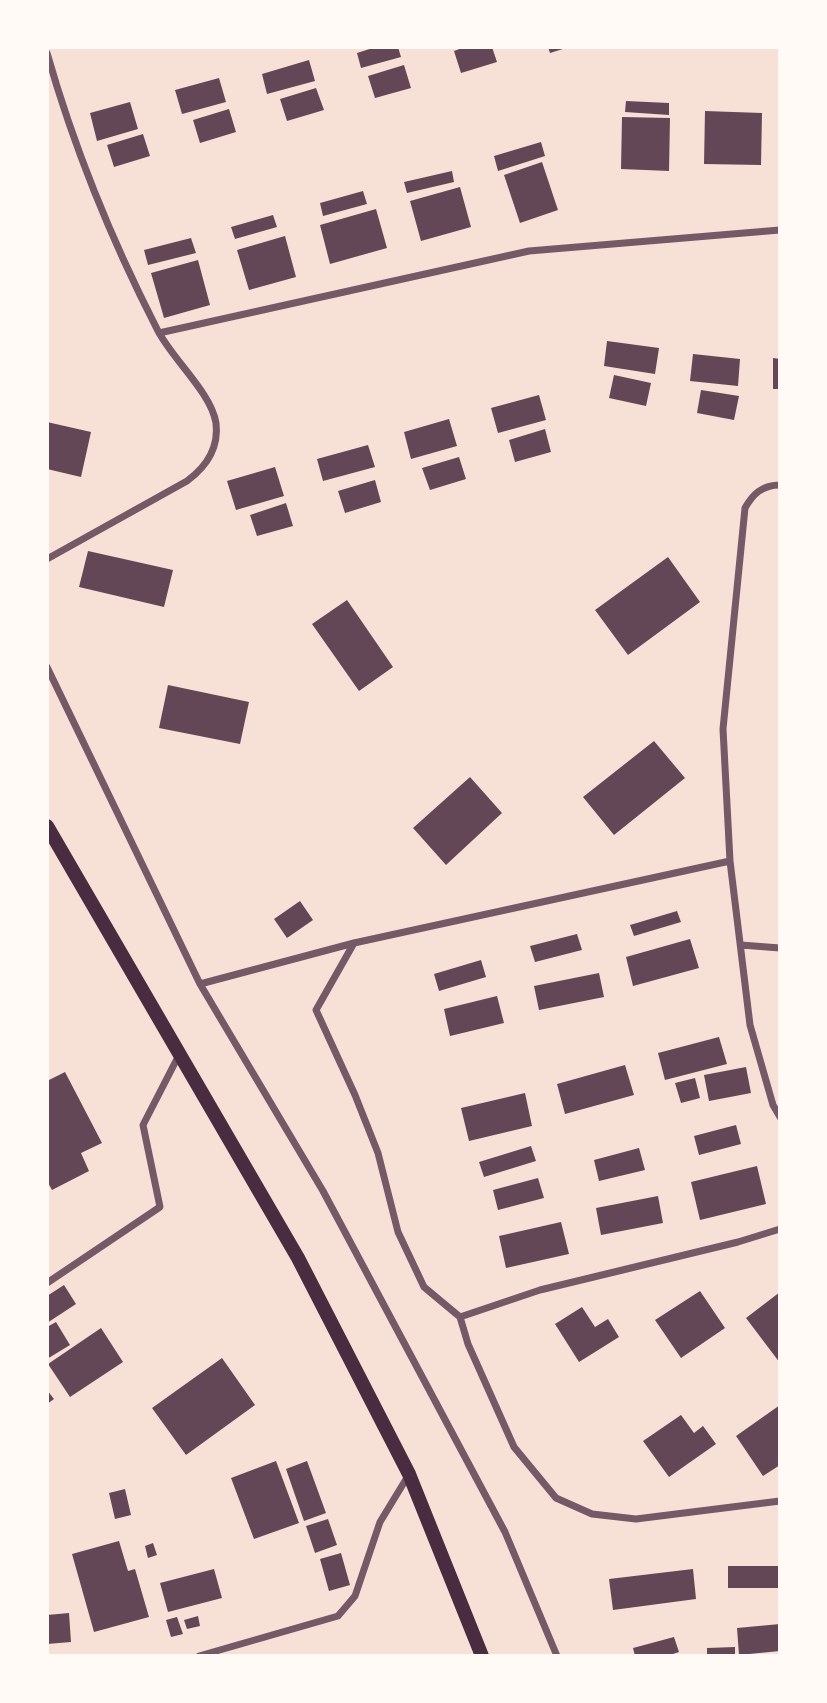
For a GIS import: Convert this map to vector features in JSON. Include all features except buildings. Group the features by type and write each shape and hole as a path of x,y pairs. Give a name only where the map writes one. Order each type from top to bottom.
{"main road":[{"path":"47,827 298,1258 409,1474 482,1656"}],"street":[{"path":"47,53 59,96 115,244 159,333 210,405 216,422 216,439 211,456 201,471 47,559"},
{"path":"159,333 529,251 780,230"},
{"path":"780,485 771,485 754,493 745,508 723,729 730,861 750,1025 773,1105 780,1117"},
{"path":"47,667 200,984 323,1191 499,1520 558,1656"},
{"path":"200,984 354,943 730,861"},
{"path":"354,943 316,1010 378,1153 398,1232 424,1287 460,1317 468,1344 514,1447 556,1498 592,1514 636,1518 780,1501"},
{"path":"741,945 780,948"},
{"path":"47,1283 160,1207 143,1125 180,1053"},
{"path":"460,1317 540,1290 738,1242 780,1228"},
{"path":"199,1656 338,1616 355,1596 380,1522 409,1474"}]}
